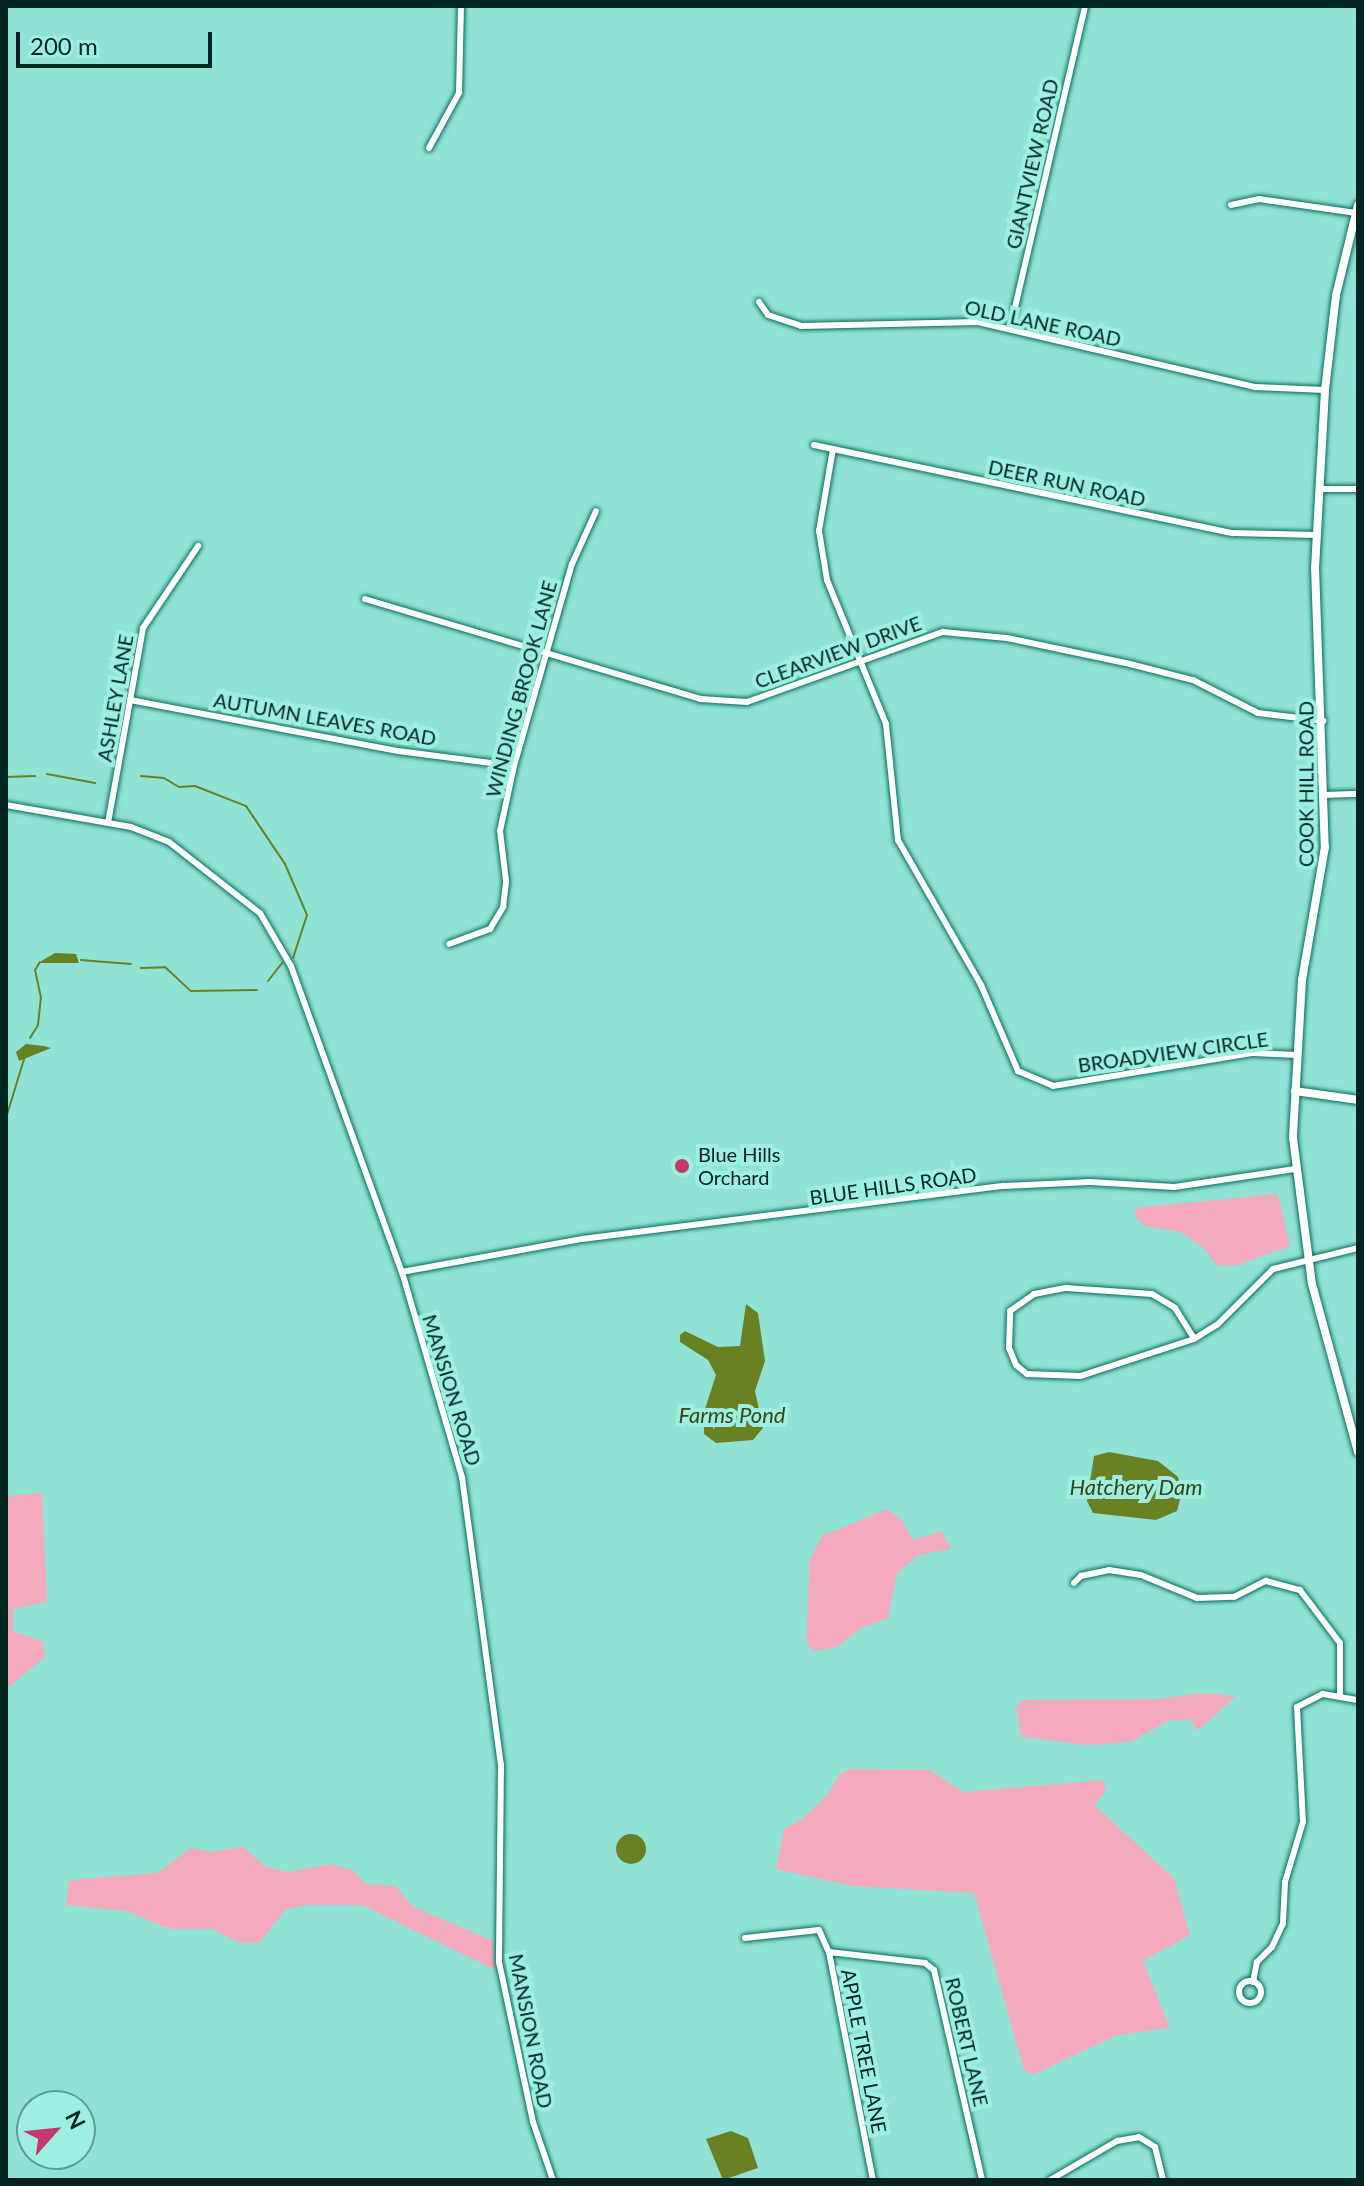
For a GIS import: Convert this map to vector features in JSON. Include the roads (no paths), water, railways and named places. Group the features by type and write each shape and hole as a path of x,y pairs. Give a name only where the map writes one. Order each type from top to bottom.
{"street":[{"path":"429,148 459,93 461,6"},
{"name":"GIANTVIEW ROAD","path":"1010,329 1085,6"},
{"path":"1231,205 1253,198 1357,209"},
{"name":"COOK HILL ROAD","path":"1357,209 1336,295 1325,390 1316,535 1324,721 1325,859 1302,980 1294,1169 1307,1259 1358,1452"},
{"name":"OLD LANE ROAD","path":"759,302 775,319 801,326 943,320 1010,329 1255,387 1325,390"},
{"name":"DEER RUN ROAD","path":"814,445 1233,533 1316,535"},
{"path":"833,449 819,531 827,580 858,664"},
{"path":"1319,489 1358,489"},
{"name":"WINDING BROOK LANE","path":"449,944 490,929 503,907 506,881 500,831 514,766 572,564 596,511"},
{"name":"ASHLEY LANE","path":"108,823 143,628 198,546"},
{"name":"CLEARVIEW DRIVE","path":"365,599 548,650 700,699 747,702 943,632 1007,638 1193,680 1258,713 1324,721"},
{"name":"BROADVIEW CIRCLE","path":"858,664 886,724 898,840 981,985 1018,1071 1053,1086 1253,1053 1297,1055"},
{"name":"AUTUMN LEAVES ROAD","path":"130,700 383,749 514,766"},
{"path":"1326,795 1358,794"},
{"name":"MANSION ROAD","path":"6,805 108,823 169,842 248,902 276,933 402,1272 466,1497 501,1765 499,1962 533,2122 553,2180"},
{"path":"1295,1091 1358,1100"},
{"name":"BLUE HILLS ROAD","path":"402,1272 582,1239 1004,1186 1090,1182 1174,1187 1294,1169"},
{"path":"1194,1339 1167,1301 1102,1288 1034,1294 1019,1300 1007,1326 1016,1365 1040,1376 1081,1376 1194,1339 1218,1324 1264,1275 1307,1259 1358,1248"},
{"path":"1074,1583 1081,1576 1109,1570 1141,1575 1197,1598 1234,1597 1266,1581 1300,1590 1340,1643 1340,1696"},
{"path":"1253,1982 1257,1962 1272,1947 1283,1923 1285,1882 1303,1822 1297,1707 1307,1698 1340,1696 1358,1700"},
{"name":"APPLE TREE LANE","path":"745,1938 819,1930 829,1952 873,2180"},
{"name":"ROBERT LANE","path":"829,1952 925,1963 934,1970 982,2180"},
{"path":"1050,2180 1117,2141 1139,2137 1155,2147 1163,2180"}],"water":[{"path":"55,953 76,954 79,963 38,963"},
{"path":"26,1044 51,1048 19,1061 16,1052"},
{"name":"Farms Pond","path":"746,1304 758,1313 765,1361 755,1391 763,1428 753,1440 716,1443 704,1434 704,1412 716,1375 708,1360 680,1342 680,1335 685,1331 718,1347 740,1346"},
{"name":"Hatchery Dam","path":"1109,1452 1158,1461 1178,1477 1182,1492 1177,1511 1156,1520 1093,1513 1087,1501 1094,1456"},
{"path":"631,1834 642,1838 646,1849 642,1860 631,1864 620,1860 616,1849 620,1838"},
{"path":"731,2131 748,2138 758,2168 723,2180 706,2139"}],"waterway":[{"path":"47,774 95,783"},
{"path":"6,777 35,776"},
{"path":"141,776 164,778 179,787 195,786 246,806 285,864 307,915 293,958"},
{"path":"81,960 131,964"},
{"path":"30,1038 38,1025 41,998 35,970 40,962"},
{"path":"268,981 282,963"},
{"path":"141,968 165,967 191,991 257,990"},
{"path":"6,1118 24,1059"}],"place":[{"name":"Blue Hills Orchard","path":"682,1166"}]}
